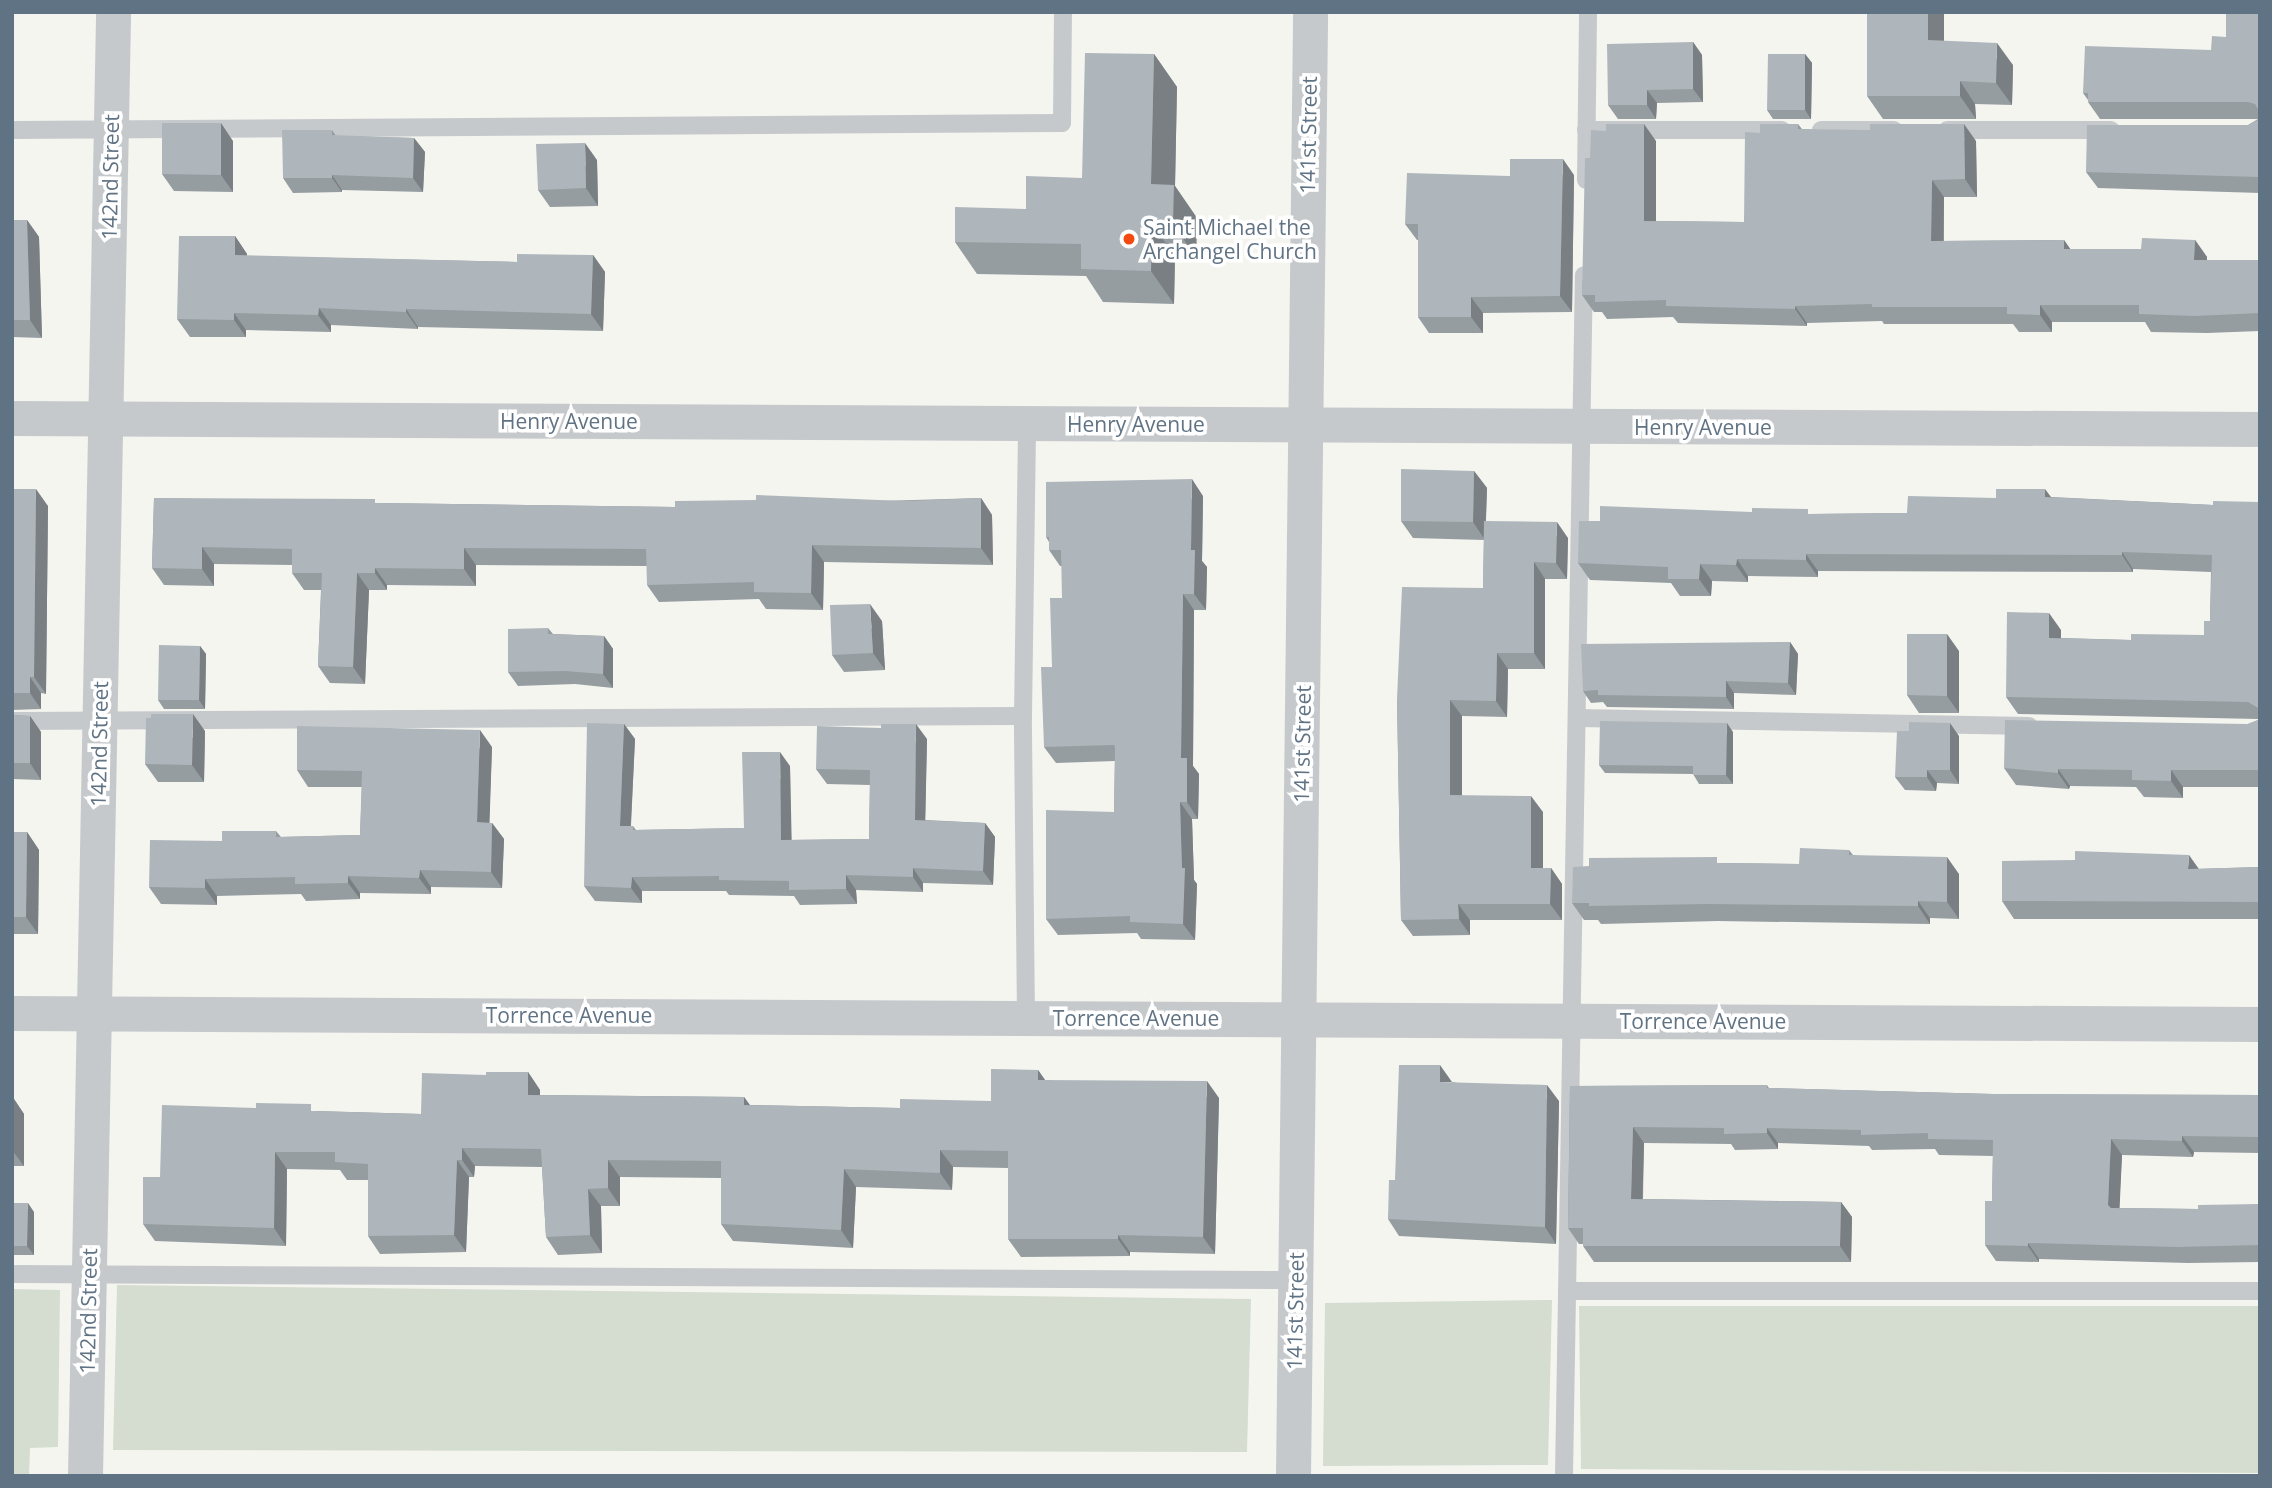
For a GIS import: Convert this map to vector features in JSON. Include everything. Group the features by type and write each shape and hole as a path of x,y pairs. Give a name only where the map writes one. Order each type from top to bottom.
{"street":[{"name":"142nd Street","path":"85,1476 113,12"},
{"name":"141st Street","path":"1293,1476 1310,12"},
{"name":"Henry Avenue","path":"12,418 2260,429"},
{"name":"Torrence Avenue","path":"12,1013 2260,1024"}],"lane":[{"path":"12,130 1062,122 1063,12"},
{"path":"1585,197 1588,12"},
{"path":"1586,130 2122,130"},
{"path":"1564,1476 1584,251"},
{"path":"1026,1018 1023,716 1027,423"},
{"path":"12,720 1023,716"},
{"path":"1577,718 2051,726"},
{"path":"12,1274 1296,1280"},
{"path":"1567,1291 2260,1291"}],"shaded area":[{"path":"117,1285 1251,1299 1247,1452 113,1450"},
{"path":"12,1289 60,1290 58,1447 30,1448 29,1476 12,1476"},
{"path":"1552,1300 1548,1465 1323,1466 1325,1303"},
{"path":"1579,1306 2260,1306 2260,1473 1581,1469"}],"building":[{"path":"1867,12 1928,12 1928,40 1997,43 1996,83 1960,81 1960,96 1867,96"},
{"path":"2226,12 2260,12 2260,113 2255,104 2248,102 2088,102 2088,93 2083,93 2085,46 2211,50 2212,36 2226,37"},
{"path":"1693,42 1693,89 1647,90 1647,105 1608,105 1607,44"},
{"path":"1085,53 1154,54 1151,184 1174,185 1173,224 1152,224 1151,271 1081,269 1081,244 955,242 955,207 1026,209 1026,176 1082,178"},
{"path":"1768,54 1805,54 1805,110 1767,110"},
{"path":"2260,113 2260,177 2086,172 2087,125 2248,125 2258,120"},
{"path":"162,123 221,123 221,175 162,174"},
{"path":"1606,124 1644,124 1644,221 1744,222 1745,132 1760,133 1760,124 1798,124 1798,129 1870,130 1870,124 1964,124 1965,179 1932,180 1931,241 2064,240 2064,249 2141,249 2142,238 2195,240 2194,260 2260,260 2260,313 2195,316 2139,314 2139,305 2040,305 2040,315 2007,314 2007,307 1872,307 1872,304 1795,306 1795,309 1666,306 1666,300 1595,302 1595,295 1582,295 1585,158 1590,158 1591,130 1606,131"},
{"path":"282,130 332,130 332,135 414,138 413,178 332,175 332,178 283,178"},
{"path":"585,143 586,188 538,190 536,144"},
{"path":"1510,159 1563,159 1560,296 1471,297 1471,317 1418,317 1418,224 1405,224 1407,173 1510,176"},
{"path":"12,220 27,220 30,320 12,320"},
{"path":"179,236 235,236 235,255 517,262 517,254 593,255 591,314 319,308 318,315 234,313 234,320 177,319"},
{"path":"1401,469 1474,471 1473,522 1401,521"},
{"path":"1192,479 1191,550 1195,550 1194,594 1183,594 1181,758 1187,758 1187,802 1180,802 1182,868 1185,868 1183,924 1130,922 1130,916 1046,919 1046,810 1114,812 1115,747 1044,747 1041,667 1052,667 1050,598 1062,598 1061,550 1049,550 1049,537 1046,537 1046,482"},
{"path":"12,489 36,489 34,677 30,677 30,693 12,693"},
{"path":"1996,489 2045,489 2045,497 2213,505 2213,501 2260,502 2260,770 2171,770 2171,781 2132,780 2132,770 2058,769 2058,773 2004,768 2005,720 2248,724 2258,720 2258,708 2248,702 2006,697 2007,612 2049,613 2049,638 2131,640 2131,634 2204,635 2204,621 2210,621 2212,555 2122,552 2122,555 1806,554 1806,560 1737,559 1736,565 1700,564 1699,579 1668,579 1668,567 1578,563 1579,521 1600,521 1600,506 1752,512 1752,508 1808,509 1808,514 1907,513 1908,496 1996,498"},
{"path":"756,495 904,501 981,498 981,548 812,545 811,593 754,592 754,582 647,585 646,549 464,548 464,569 375,568 375,573 357,573 353,667 318,666 322,573 292,573 292,549 202,547 202,569 152,568 154,498 375,499 375,503 675,507 675,501 756,500"},
{"path":"1484,521 1557,522 1556,563 1534,562 1534,653 1497,653 1496,701 1450,700 1450,795 1531,796 1531,868 1551,868 1550,904 1458,904 1459,919 1401,920 1397,699 1402,587 1483,588"},
{"path":"870,604 873,653 832,655 830,605"},
{"path":"548,628 548,634 604,636 603,674 565,671 508,672 508,629"},
{"path":"1907,634 1947,634 1947,696 1907,695"},
{"path":"1790,642 1788,683 1726,681 1726,697 1598,695 1598,690 1583,691 1581,644"},
{"path":"159,645 200,646 199,700 158,700"},
{"path":"151,714 193,714 192,765 145,764 146,718 151,718"},
{"path":"12,715 30,716 30,763 12,763"},
{"path":"1600,721 1727,723 1726,775 1693,775 1693,766 1599,765"},
{"path":"1909,722 1950,723 1950,770 1927,770 1927,777 1895,777 1897,731 1909,731"},
{"path":"587,723 624,724 620,826 633,826 633,830 744,828 742,752 780,752 781,840 869,839 870,770 816,769 817,726 881,728 881,724 916,724 915,820 985,823 983,871 913,868 913,877 846,875 846,889 789,890 789,881 719,880 719,876 632,877 631,888 584,886"},
{"path":"297,726 480,730 477,822 492,823 491,872 420,870 419,878 348,876 348,883 295,884 295,877 205,879 205,888 149,887 150,840 222,841 222,831 276,831 276,837 360,835 362,771 297,770"},
{"path":"12,832 27,832 26,917 12,917"},
{"path":"1800,848 1849,850 1849,855 1947,857 1947,902 1918,901 1918,906 1589,906 1589,903 1572,903 1573,867 1589,866 1589,858 1717,857 1717,863 1799,864"},
{"path":"2075,851 2189,855 2188,869 2260,867 2260,902 2002,901 2002,861 2075,860"},
{"path":"1399,1065 1440,1065 1440,1082 1547,1085 1545,1227 1388,1219 1389,1180 1395,1180"},
{"path":"991,1069 1038,1070 1038,1080 1207,1081 1203,1237 1118,1235 1118,1239 1008,1239 1008,1151 940,1150 940,1173 844,1169 841,1230 721,1224 721,1161 608,1160 608,1188 588,1189 590,1235 546,1237 541,1149 462,1148 462,1160 457,1160 454,1235 368,1236 368,1164 335,1162 335,1152 275,1152 274,1228 143,1224 143,1177 160,1177 162,1105 256,1108 256,1103 311,1104 311,1111 421,1114 422,1073 486,1075 486,1072 528,1072 528,1095 744,1097 744,1105 900,1108 900,1099 991,1101"},
{"path":"1767,1085 1767,1088 1993,1094 2260,1095 2260,1137 2182,1136 2182,1141 2111,1139 2108,1205 2111,1208 2198,1209 2198,1205 2260,1204 2260,1245 1985,1245 1985,1201 1992,1201 1993,1140 1928,1139 1928,1133 1861,1135 1861,1130 1767,1128 1767,1133 1724,1134 1724,1128 1633,1127 1631,1199 1841,1202 1840,1246 1583,1246 1583,1228 1568,1228 1570,1086"},
{"path":"12,1203 28,1203 27,1246 12,1246"}],"place":[{"name":"Saint Michael the Archangel Church","path":"1129,239"}]}
